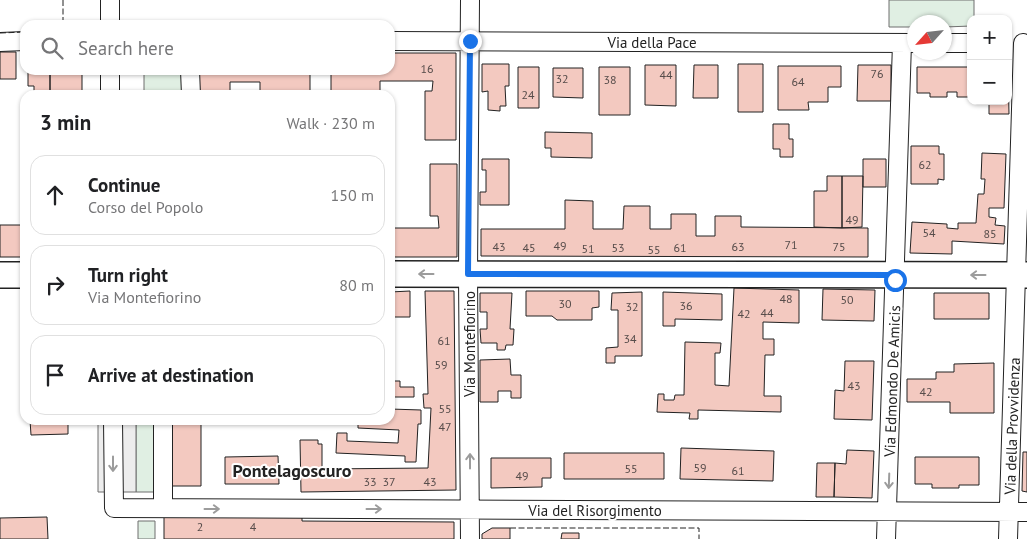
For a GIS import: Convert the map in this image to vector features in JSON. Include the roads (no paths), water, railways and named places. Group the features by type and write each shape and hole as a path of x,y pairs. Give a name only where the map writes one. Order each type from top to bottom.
{"street":[{"path":"110,0 110,20"},
{"name":"Via Montefiorino","path":"470,0 468,274 470,539"},
{"path":"0,42 20,41"},
{"name":"Via della Pace","path":"395,41 907,43"},
{"path":"952,43 967,43"},
{"name":"Via della Provvidenza","path":"1008,539 1022,275 1020,43"},
{"name":"Via Edmondo De Amicis","path":"886,539 895,275 907,60"},
{"path":"110,75 110,90"},
{"path":"190,75 191,90"},
{"path":"0,275 20,274"},
{"path":"395,274 1022,275"},
{"name":"Via del Risorgimento","path":"113,425 114,508 1027,512"},
{"path":"162,425 163,508"}],"district":[{"name":"Pontelagoscuro","path":"292,470"}]}
